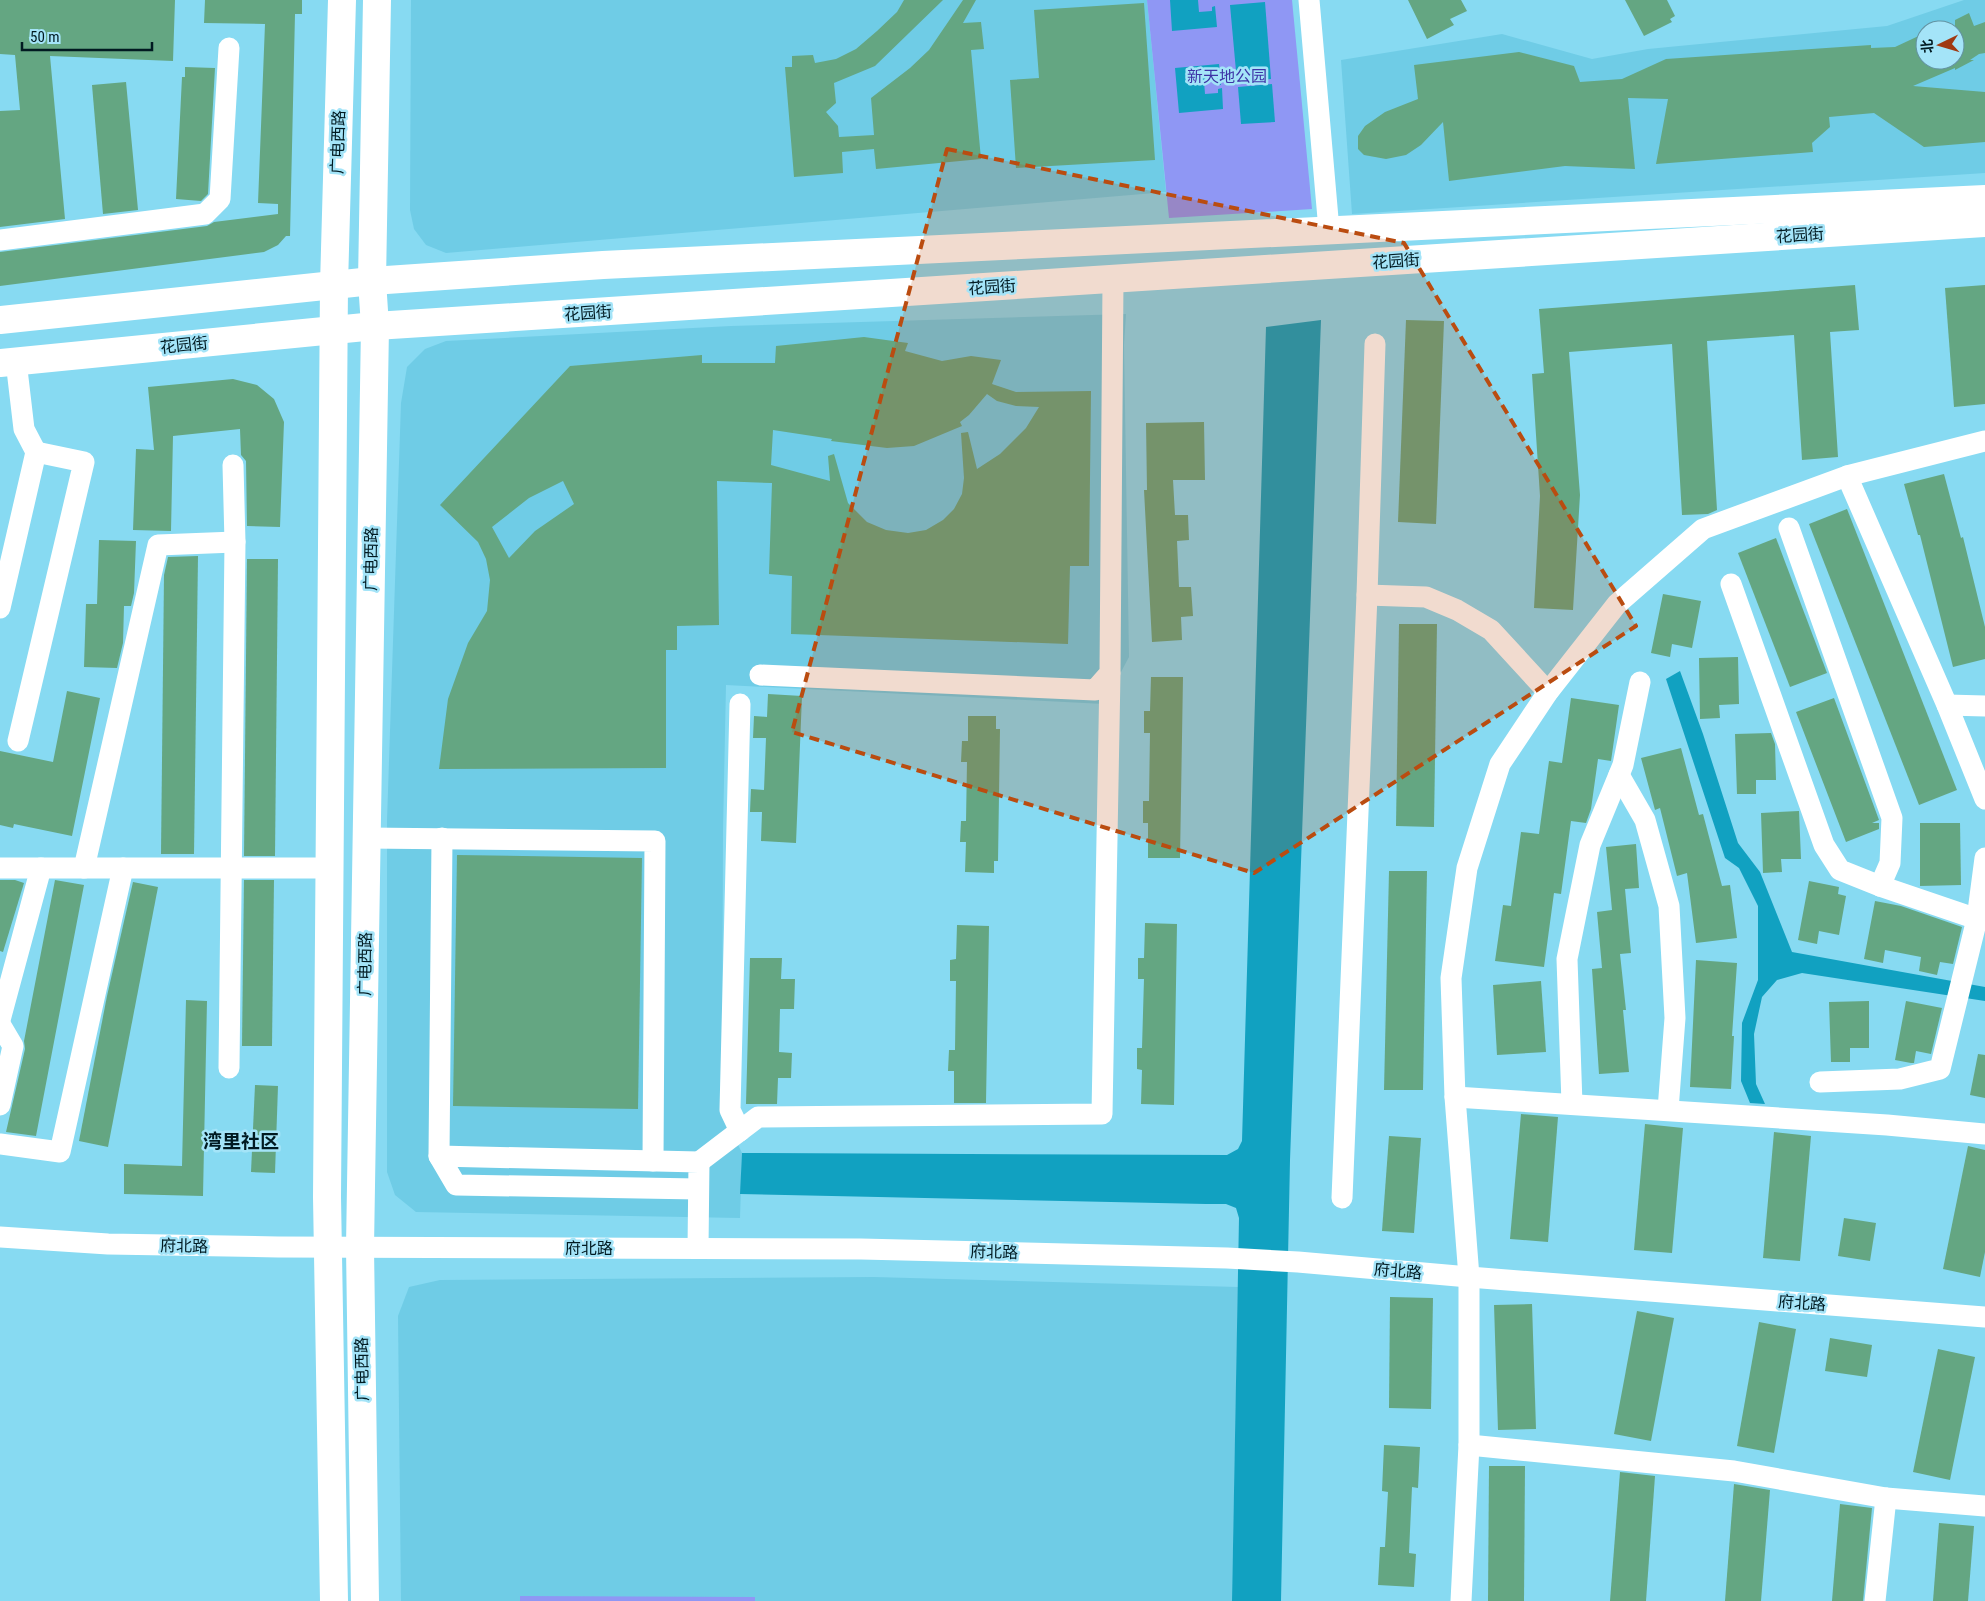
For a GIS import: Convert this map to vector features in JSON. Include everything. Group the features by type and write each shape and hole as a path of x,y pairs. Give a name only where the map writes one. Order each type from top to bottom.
{"main road":[{"name":"广电西路","path":"334,1601 327,1187 334,285 342,0"},
{"name":"广电西路","path":"364,1601 360,1247 375,326 372,281 377,0"},
{"name":"花园街","path":"0,320 372,281 603,265 1985,199"},
{"name":"花园街","path":"8,362 375,326 1985,224"}],"street":[{"path":"1309,0 1329,230"},
{"path":"0,240 205,214 220,199 229,48"},
{"path":"439,1156 698,1162 758,1118 1102,1114 1110,673 1113,280"},
{"path":"1342,1198 1367,595 1375,344"},
{"path":"0,608 36,452 24,430 8,362"},
{"path":"1461,1601 1468,1444 1469,1277 1455,1097 1451,978 1467,868 1500,764 1548,692 1617,604 1703,529 1847,476 1985,441"},
{"path":"18,740 84,462 36,452"},
{"path":"229,1068 235,542 233,465"},
{"path":"1847,476 1947,705 1985,799"},
{"path":"1789,528 1892,818 1890,863 1880,886"},
{"path":"84,868 158,545 235,542"},
{"path":"1731,584 1824,845 1840,870 1880,886 1977,919"},
{"path":"1367,595 1426,597 1457,610 1491,630 1548,692"},
{"path":"760,675 1095,690 1110,673"},
{"path":"1572,1104 1568,960 1590,845 1623,765 1640,682"},
{"path":"740,704 730,1110 740,1131"},
{"path":"1947,705 1985,706"},
{"path":"1619,775 1645,820 1669,906 1675,1018 1668,1110"},
{"path":"367,838 656,842 653,1161"},
{"path":"442,838 439,1156 456,1185 698,1189"},
{"path":"1820,1082 1900,1079 1940,1070 1977,919 1985,858"},
{"path":"0,868 329,868"},
{"path":"0,1020 41,868"},
{"path":"0,1144 60,1152 123,868"},
{"path":"0,1024 13,1046 0,1105"},
{"path":"1455,1097 1887,1125 1985,1134"},
{"path":"698,1162 698,1248"},
{"name":"府北路","path":"0,1237 108,1244 329,1247 861,1249 1227,1258 1298,1262 1985,1317"},
{"path":"1468,1444 1734,1471 1886,1498 1985,1506"},
{"path":"1875,1601 1886,1498"}],"highlighted area":[{"path":"947,149 1404,243 1636,626 1254,873 792,732"}],"shaded area":[{"path":"411,0 1147,0 1166,192 446,253 426,245 414,229 410,210"},
{"path":"1170,0 1198,0 1199,12 1212,11 1212,7 1215,6 1217,27 1172,31"},
{"path":"1964,0 1985,0 1985,173 1352,214 1341,60 1502,34 1592,59 1648,49 1887,26"},
{"path":"1265,2 1271,79 1237,82 1230,5"},
{"path":"1219,64 1221,85 1218,85 1217,80 1204,81 1205,94 1218,93 1218,89 1222,88 1223,109 1179,113 1175,68"},
{"path":"1272,84 1275,122 1241,124 1238,87"},
{"path":"1126,314 1124,345 1129,657 1104,704 726,685 723,831 722,1111 742,1153 740,1218 416,1212 395,1195 387,1172 387,821 401,403 407,367 425,349 446,341 731,326"},
{"path":"1321,320 1290,1160 1281,1601 1232,1601 1239,1218 1236,1208 1226,1204 740,1194 742,1153 1227,1155 1238,1149 1242,1141 1266,327"},
{"path":"1680,671 1703,734 1738,843 1760,872 1792,952 1985,987 1985,1001 1802,973 1777,980 1762,997 1754,1034 1756,1084 1765,1104 1750,1103 1741,1081 1742,1023 1758,980 1758,906 1739,868 1725,858 1666,679"},
{"path":"874,1277 1238,1287 1232,1601 401,1601 398,1316 409,1287 440,1280"}],"green space":[{"name":"新天地公园","path":"1147,0 1292,0 1312,209 1169,218"},
{"path":"520,1596 755,1597 755,1601 520,1601"}],"building":[{"path":"0,0 175,0 173,61 50,56 65,219 0,227 0,111 20,110 15,55 0,54"},
{"path":"205,0 302,0 302,14 295,14 290,236 286,236 278,245 264,252 0,286 0,252 207,226 214,222 278,214 278,204 258,203 265,24 204,23"},
{"path":"904,0 943,0 875,66 834,83 836,103 826,112 838,126 839,137 874,135 871,98 910,68 929,50 963,0 976,0 963,23 981,22 984,49 971,50 981,159 876,169 874,149 842,152 843,173 794,177 785,67 792,67 792,56 813,55 815,63 836,59 856,49 897,12"},
{"path":"1408,0 1461,0 1467,11 1450,19 1454,25 1427,39"},
{"path":"1625,0 1667,0 1675,16 1670,19 1672,22 1644,36"},
{"path":"1144,3 1155,160 1016,168 1010,80 1039,78 1034,10"},
{"path":"1969,13 1974,26 1985,22 1985,53 1979,54 1970,60 1974,60 1965,65 1965,20 1955,20"},
{"path":"1915,38 1915,70 1950,70 1913,86 1985,92 1985,142 1924,147 1874,113 1829,117 1830,127 1812,143 1813,152 1656,164 1668,99 1628,98 1635,169 1565,166 1449,181 1443,122 1421,145 1406,155 1386,159 1364,155 1358,149 1358,136 1365,126 1385,112 1418,99 1414,65 1519,52 1574,66 1580,82 1622,79 1666,59 1871,45 1871,48 1895,47"},
{"path":"185,67 215,68 208,194 201,201 176,199 182,77 185,77"},
{"path":"126,82 138,210 103,214 92,85"},
{"path":"1855,285 1859,330 1830,332 1838,457 1802,460 1794,335 1707,341 1717,510 1708,514 1682,515 1672,344 1569,352 1580,495 1573,610 1534,608 1540,496 1532,374 1544,373 1539,309"},
{"path":"1985,285 1985,404 1954,407 1945,288"},
{"path":"1406,320 1444,321 1436,524 1398,522"},
{"path":"864,337 908,343 905,351 942,361 971,356 1001,360 992,384 1016,392 1091,391 1089,566 1070,566 1068,644 791,634 792,576 769,574 772,483 717,481 719,625 677,626 677,650 666,650 666,768 439,769 448,699 468,643 487,611 490,580 486,559 478,542 440,505 570,366 702,355 702,363 775,363 776,346","holes":["987,394 997,401 1016,406 1039,407 1026,428 1000,454 977,469 968,432 961,433 964,478 962,494 954,509 943,520 926,530 908,533 886,530 867,522 848,503 834,454 828,456 830,481 771,465 773,430 832,439 831,441 887,448 914,446 962,426 960,422 969,415","563,481 574,504 535,531 509,558 492,527 529,498"]},
{"path":"233,379 257,385 274,399 284,422 280,527 247,526 246,461 241,455 240,429 173,436 171,531 133,530 136,449 154,450 148,387"},
{"path":"1204,422 1205,480 1173,480 1175,515 1188,515 1189,540 1177,541 1179,587 1191,587 1193,616 1181,617 1182,640 1152,642 1144,490 1147,490 1146,423"},
{"path":"1944,474 1961,538 1963,537 1985,627 1985,659 1953,667 1920,535 1918,535 1904,484"},
{"path":"1847,509 1957,790 1919,805 1809,524"},
{"path":"1776,538 1827,673 1790,687 1738,553"},
{"path":"99,540 136,541 134,593 131,606 124,606 123,643 117,668 84,667 86,604 97,604"},
{"path":"198,556 194,854 161,854 164,575 168,557"},
{"path":"247,559 278,559 275,856 244,856"},
{"path":"1663,594 1701,601 1692,648 1672,644 1670,657 1651,653"},
{"path":"1399,624 1437,624 1434,827 1396,826"},
{"path":"1738,657 1739,704 1719,705 1720,718 1700,719 1699,658"},
{"path":"1151,677 1183,677 1180,858 1148,858 1148,823 1143,823 1143,801 1149,801 1150,733 1144,733 1144,711 1150,711"},
{"path":"67,691 100,698 72,836 14,824 13,828 0,825 0,751 53,762"},
{"path":"768,694 802,696 796,843 761,841 762,812 750,812 751,789 764,790 766,738 753,738 754,716 767,717"},
{"path":"1571,698 1619,705 1611,761 1598,759 1591,809 1586,823 1571,821 1561,894 1554,893 1544,967 1495,961 1503,905 1511,906 1521,832 1539,834 1549,761 1562,763"},
{"path":"1834,698 1879,820 1872,823 1879,823 1879,829 1846,842 1796,712"},
{"path":"968,716 996,716 996,729 1000,729 998,861 994,861 994,873 965,872 966,842 960,842 961,821 966,821 967,762 961,762 962,741 968,741"},
{"path":"1771,733 1775,744 1776,780 1756,780 1756,794 1737,794 1735,734"},
{"path":"1681,748 1699,815 1703,814 1722,886 1730,885 1737,938 1696,943 1687,873 1677,876 1660,808 1655,810 1641,758"},
{"path":"1799,811 1801,859 1781,859 1782,872 1763,873 1761,813"},
{"path":"1920,823 1960,823 1961,885 1920,886"},
{"path":"1636,844 1639,888 1625,889 1631,953 1620,954 1626,1010 1623,1010 1629,1072 1599,1074 1592,969 1602,968 1597,912 1612,910 1606,847"},
{"path":"457,855 642,858 638,1109 453,1106"},
{"path":"1389,871 1427,871 1423,1090 1384,1090"},
{"path":"0,880 15,880 24,883 3,952 0,951"},
{"path":"55,880 84,885 36,1136 6,1132 25,1049 24,1041"},
{"path":"244,880 274,880 272,1046 242,1046"},
{"path":"1809,881 1839,887 1838,894 1846,896 1839,935 1819,931 1817,944 1798,940"},
{"path":"133,882 158,887 108,1147 79,1141 107,996"},
{"path":"1875,901 1901,906 1962,927 1953,964 1940,962 1937,975 1919,971 1921,957 1885,950 1883,963 1864,959"},
{"path":"1145,923 1177,924 1174,1105 1141,1104 1142,1070 1137,1069 1137,1048 1142,1048 1144,979 1138,979 1138,958 1144,958"},
{"path":"957,925 989,926 986,1103 954,1103 954,1071 948,1071 949,1050 955,1050 956,981 950,981 950,960 956,959"},
{"path":"750,958 782,958 781,979 795,979 794,1009 780,1009 779,1052 792,1053 791,1078 778,1078 777,1104 746,1104"},
{"path":"1696,960 1737,963 1732,1036 1734,1036 1731,1089 1690,1087"},
{"path":"1541,981 1546,1052 1497,1055 1493,985"},
{"path":"186,1000 207,1001 203,1196 124,1194 124,1164 182,1166"},
{"path":"1869,1001 1869,1048 1850,1048 1850,1062 1831,1062 1829,1002"},
{"path":"1906,1001 1942,1008 1931,1054 1916,1051 1914,1063 1895,1060"},
{"path":"1978,1054 1985,1055 1985,1098 1970,1095"},
{"path":"255,1085 278,1086 275,1173 251,1172"},
{"path":"1521,1114 1558,1117 1548,1242 1510,1239"},
{"path":"1645,1124 1683,1128 1672,1253 1634,1250"},
{"path":"1774,1132 1811,1136 1800,1261 1763,1258"},
{"path":"1389,1136 1421,1138 1414,1233 1382,1231"},
{"path":"1968,1146 1985,1150 1985,1252 1980,1277 1943,1269"},
{"path":"1844,1218 1876,1223 1870,1261 1838,1256"},
{"path":"1390,1297 1433,1298 1431,1409 1389,1408"},
{"path":"1532,1304 1536,1429 1498,1430 1494,1305"},
{"path":"1637,1311 1674,1318 1651,1441 1614,1434"},
{"path":"1759,1322 1796,1329 1774,1453 1737,1446"},
{"path":"1830,1338 1872,1345 1867,1377 1825,1371"},
{"path":"1938,1349 1975,1357 1950,1480 1913,1472"},
{"path":"1384,1445 1420,1447 1418,1488 1412,1487 1409,1553 1416,1554 1414,1587 1378,1585 1380,1547 1385,1547 1388,1492 1382,1491"},
{"path":"1489,1466 1525,1466 1524,1601 1488,1601"},
{"path":"1620,1472 1655,1476 1646,1601 1610,1601"},
{"path":"1734,1484 1770,1490 1761,1601 1725,1601"},
{"path":"1840,1504 1872,1508 1863,1601 1832,1601"},
{"path":"1939,1523 1974,1526 1968,1601 1933,1601"}],"district":[{"name":"湾里社区","path":"241,1141"}]}
